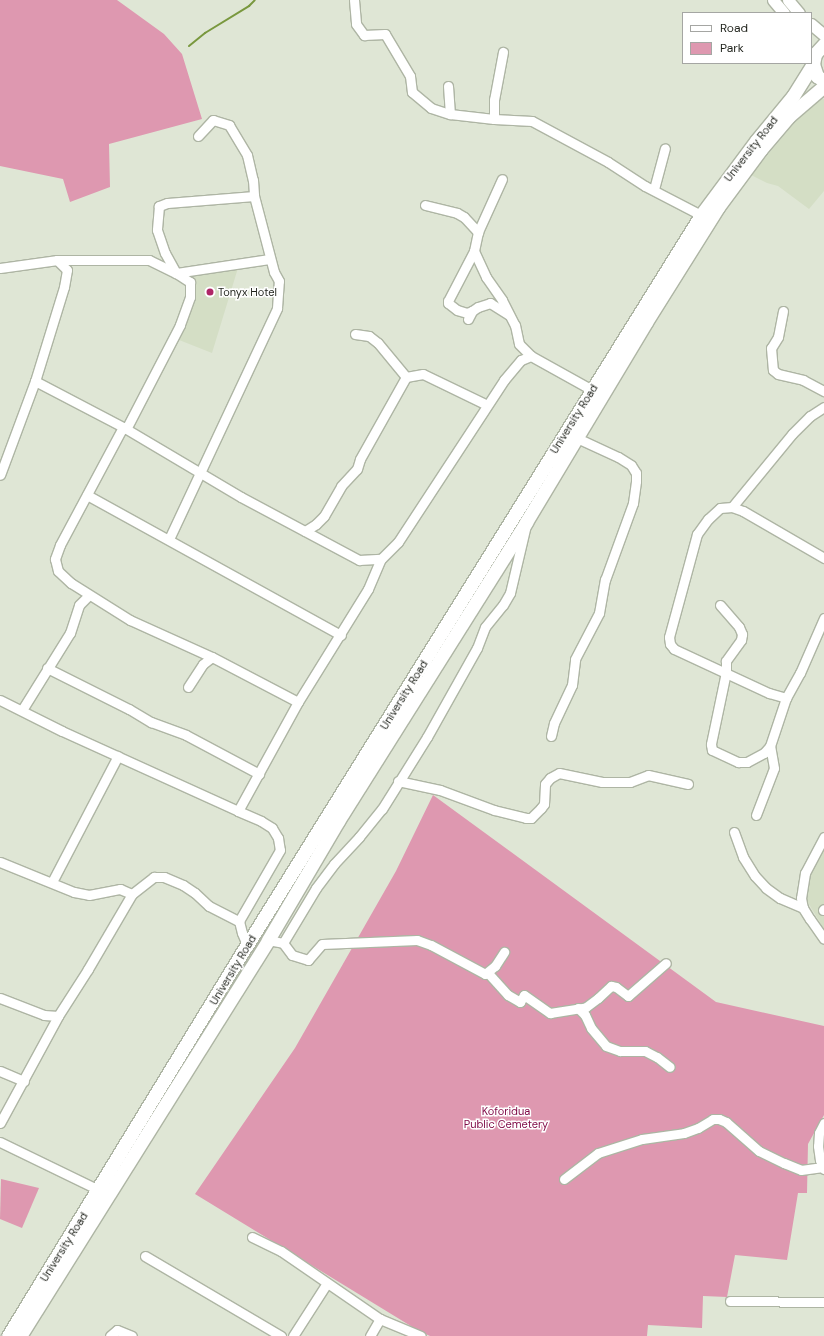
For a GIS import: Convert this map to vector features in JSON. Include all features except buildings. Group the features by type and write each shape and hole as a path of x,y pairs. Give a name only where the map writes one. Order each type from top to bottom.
{"highway":[{"name":"University Road","path":"812,59 818,49 824,44"},
{"path":"812,59 817,76 824,81"},
{"name":"University Road","path":"8,1336 99,1190 247,945 330,814 701,215 756,141 792,96 809,64"},
{"name":"University Road","path":"20,1336 268,940 338,821 526,522 646,322 718,207 761,149 785,121 824,86"}],"main road":[{"path":"773,0 783,12"},
{"path":"788,0 798,12"},
{"path":"812,25 824,35"}],"street":[{"path":"354,0 356,24 364,35 385,34 410,76 412,92 431,108 450,114 494,119 532,121 608,162 645,186 654,189 701,215"},
{"path":"494,119 494,100 504,52"},
{"path":"448,86 450,114"},
{"path":"169,539 199,472 274,318 280,291 279,281 270,259 254,196 253,180 246,154 229,125 212,120 198,136"},
{"path":"654,189 665,148"},
{"path":"502,179 478,232 474,251 448,303 457,310 470,315 483,304 502,300"},
{"path":"176,273 165,253 157,230 159,206 167,203 254,196"},
{"path":"425,205 457,212 464,217 478,232"},
{"path":"474,251 486,277 502,300 515,325 519,344 531,356 592,390"},
{"path":"176,273 270,259"},
{"path":"0,475 35,381 64,287 67,270 57,260"},
{"path":"0,268 57,260 149,260 176,273 190,282 190,297 180,325 60,545 55,559 58,571 71,583 130,620 212,656 298,702"},
{"path":"490,303 510,316"},
{"path":"784,310 778,337 771,348 773,370 778,374 803,380 824,391"},
{"path":"355,334 369,336 378,343 406,377"},
{"path":"238,811 298,702 341,635 368,589 381,559 398,542 504,380 521,360 531,356"},
{"path":"406,377 424,374 487,406"},
{"path":"305,531 316,524 324,516 341,486 357,469 360,459 406,377"},
{"path":"35,381 125,428 241,497 359,560 381,559"},
{"path":"732,507 792,434 810,416 824,407 824,402"},
{"path":"550,736 554,723 572,685 575,659 599,613 605,580 633,503 636,481 636,473 631,465 618,457 577,438"},
{"path":"87,495 341,635"},
{"path":"786,698 769,693 674,649 670,644 669,637 697,534 708,519 720,508 732,507 743,511 824,558"},
{"path":"283,943 320,882 382,809 463,674 477,648 485,627 504,605 510,593 526,522"},
{"path":"22,710 70,633 79,605 89,595"},
{"path":"720,605 739,627 742,634 741,640 726,661 726,672 711,744 712,750 738,762 747,762 764,753 770,746 786,698 800,673 824,618"},
{"path":"188,687 203,664 212,656"},
{"path":"47,668 109,699 150,722 186,735 259,774"},
{"path":"0,700 62,731 261,821 272,828 278,838 280,850 239,921 242,934 247,945"},
{"path":"756,815 774,768 770,746"},
{"path":"52,882 118,756"},
{"path":"398,781 440,790 494,810 526,818 531,818 544,804 545,784 550,778 559,773 602,782 630,782 648,775 688,784"},
{"path":"734,832 743,857 755,876 766,888 780,898 803,908"},
{"path":"824,836 805,873 801,898 803,908 824,939"},
{"path":"0,862 74,892 89,895 120,889 132,894"},
{"path":"0,1123 58,1016 88,969 132,894 154,877 164,877 183,885 195,893 208,906 239,921"},
{"path":"268,940 283,943 292,955 308,960 322,944 417,940 431,945 485,974 488,973 508,994 520,1002 524,995 550,1013 586,1006 598,998 611,986 616,987 628,996 666,963"},
{"path":"488,973 504,952"},
{"path":"0,998 44,1015 58,1016"},
{"path":"578,1008 585,1015 591,1028 606,1046 620,1051 645,1051 657,1057 670,1067"},
{"path":"0,1071 24,1081"},
{"path":"564,1179 598,1153 642,1139 684,1133 698,1128 713,1119 719,1119 726,1122 759,1152 801,1170 823,1168 818,1146 819,1133 824,1123"},
{"path":"0,1142 99,1190"},
{"path":"252,1237 281,1251 380,1319 421,1336"},
{"path":"145,1256 281,1336"},
{"path":"293,1336 327,1283"},
{"path":"730,1301 824,1302"},
{"path":"370,1336 380,1319"},
{"path":"110,1336 117,1330 132,1336"}],"shaded area":[{"path":"819,99 824,99 824,191 809,209 778,186 767,183 751,175 795,122"},
{"name":"Tonyx Hotel","path":"238,268 212,353 174,338 183,314 194,270"},
{"path":"824,841 824,929 804,896 811,866"}],"green space":[{"path":"0,0 117,0 164,34 182,54 202,119 109,144 110,187 70,202 63,179 0,166"},
{"name":"Koforidua Public Cemetery","path":"433,795 716,1002 824,1026 824,1115 808,1144 807,1193 798,1193 787,1260 735,1255 727,1297 703,1296 702,1328 648,1325 647,1336 430,1336 419,1331 195,1194 295,1048 396,871"},
{"path":"1,1179 39,1188 22,1228 0,1219"}],"waterway":[{"path":"189,46 205,33 249,6 255,0"}],"place":[{"name":"Tonyx Hotel","path":"210,292"}]}
